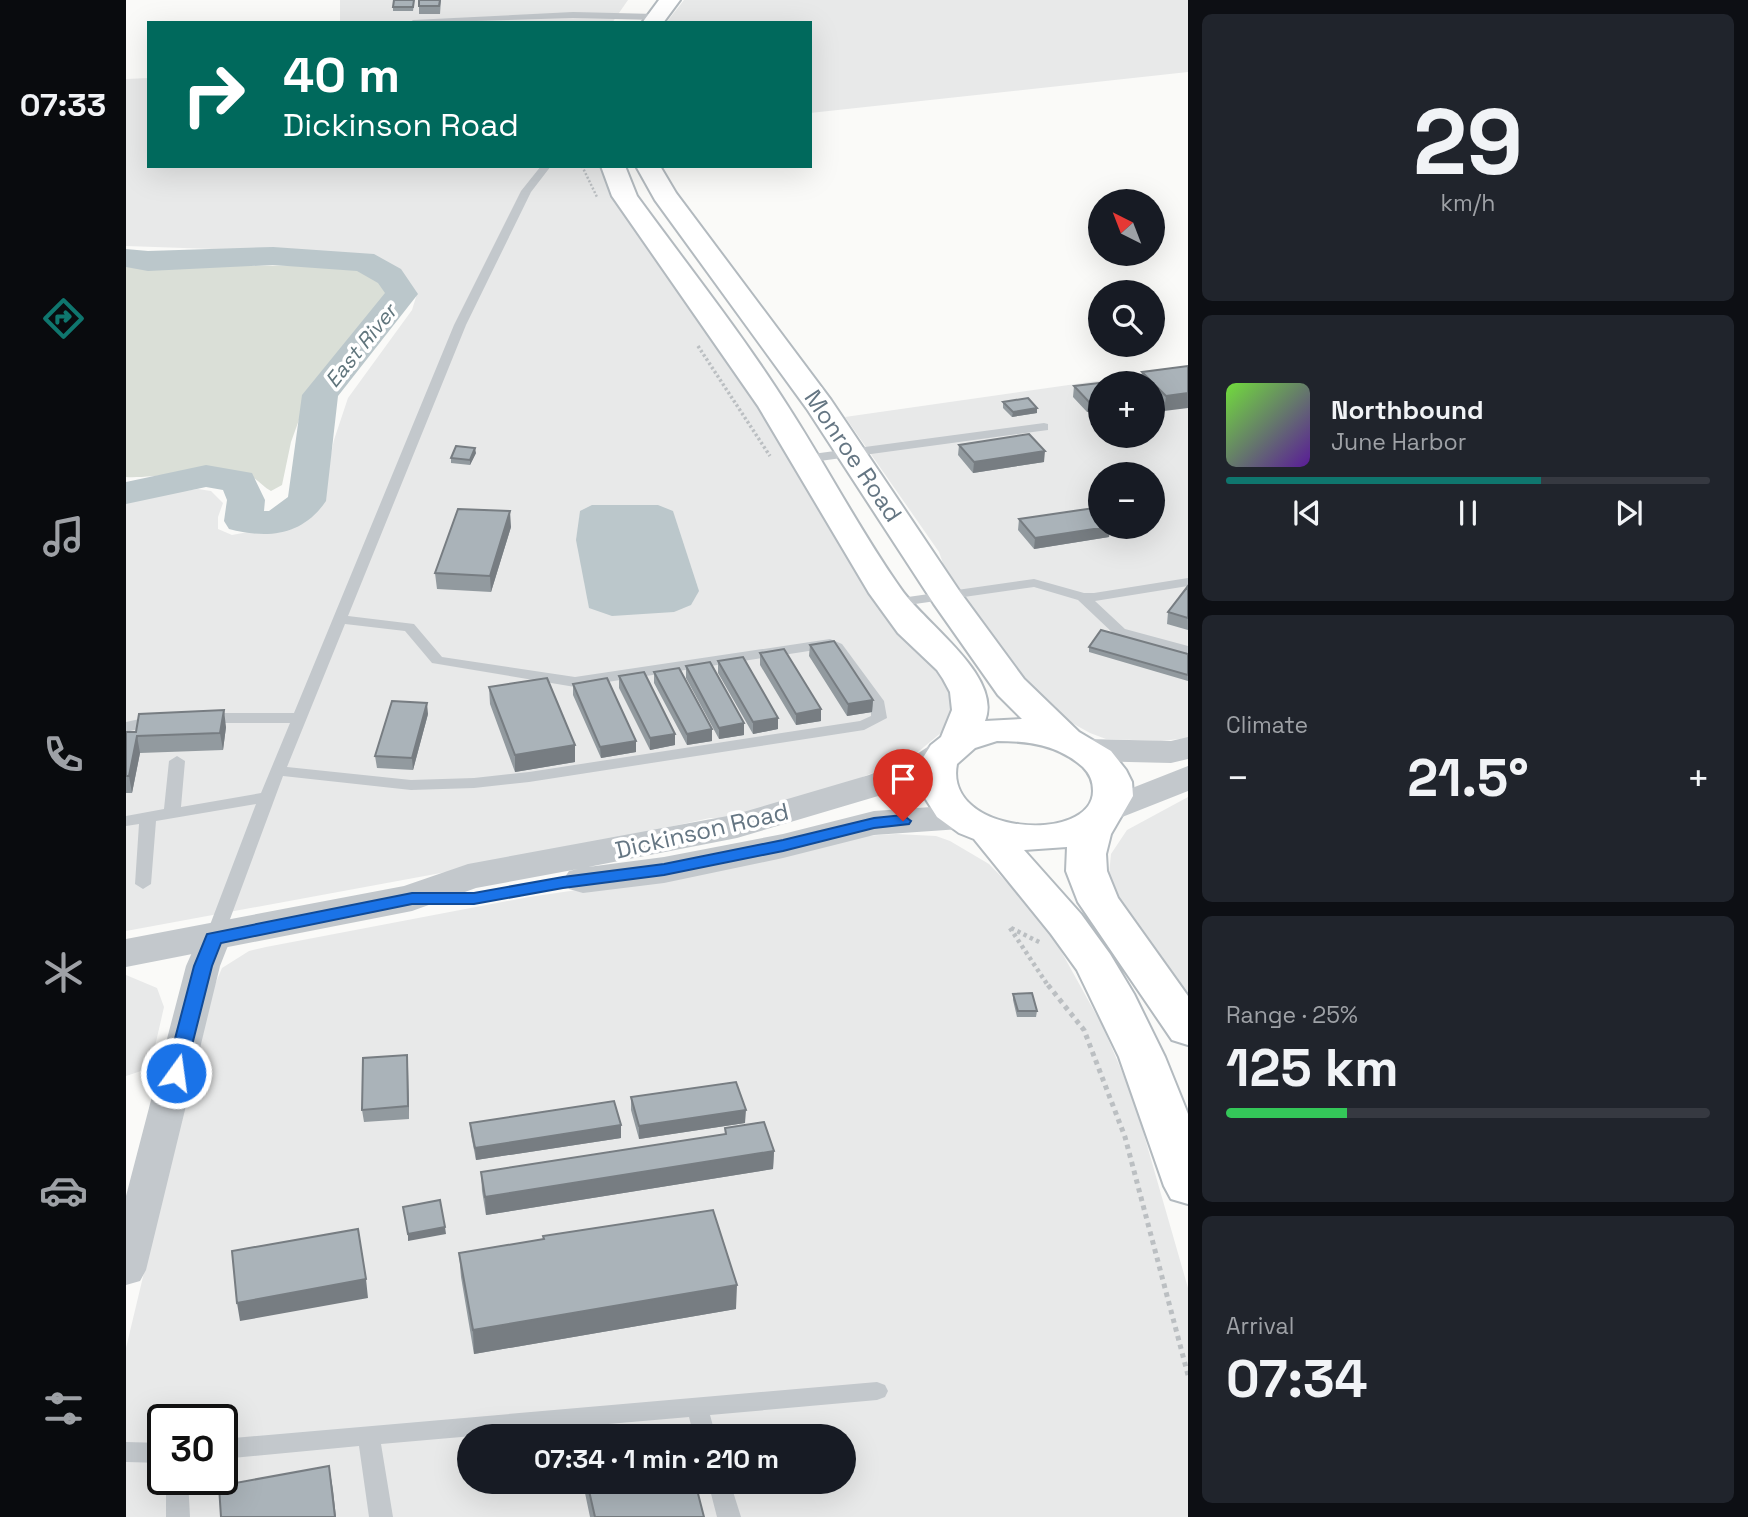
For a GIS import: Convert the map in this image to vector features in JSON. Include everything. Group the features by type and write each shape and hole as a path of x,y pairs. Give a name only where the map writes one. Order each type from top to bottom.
{"main road":[{"path":"641,16 670,0"},
{"name":"Monroe Road","path":"614,168 625,196 773,406 790,461 911,625 952,664 968,692 971,710 952,747"},
{"name":"Monroe Road","path":"649,168 664,195 820,406 946,597 1012,687 1076,745"},
{"path":"1181,1007 1099,902 1088,881 1084,861 1086,844 1114,796 1112,780 1103,764 1076,745 1020,730 976,734 952,747 936,767 935,784 944,801 974,823 1077,938 1129,1028 1179,1154 1188,1186"},
{"path":"974,823 1017,837 1046,838 1074,832 1101,817"}],"street":[{"path":"1076,745 1171,752 1188,748"},
{"name":"Dickinson Road","path":"126,953 412,898 467,877 642,846 797,810 882,783 924,766 952,747"},
{"path":"1101,817 1188,777"},
{"name":"Dickinson Road","path":"412,898 474,899 563,883 664,870 783,846 874,823 974,823"},
{"path":"126,1269 203,966 214,938"}],"lane":[{"path":"448,21 573,15 641,16"},
{"path":"214,938 267,797 460,325 526,191 545,168"},
{"path":"790,461 1044,427"},
{"path":"894,603 1034,583 1083,597 1188,582"},
{"path":"1083,597 1120,632 1188,651"},
{"path":"278,771 411,785 474,783 529,777 863,725 879,718 880,704 837,647 831,643 575,682 437,660 408,627 339,619"},
{"path":"126,727 179,718 299,718"},
{"path":"172,813 177,761"},
{"path":"126,821 267,797"},
{"path":"143,884 148,818"},
{"path":"238,1448 877,1391"},
{"path":"697,1407 702,1424"},
{"path":"369,1436 381,1517"},
{"path":"126,1452 147,1453"},
{"path":"722,1494 729,1517"},
{"path":"177,1495 178,1517"}],"path":[{"path":"583,168 602,205"},
{"path":"694,340 790,461"},
{"path":"1010,928 1084,1030 1125,1137 1188,1375"}],"shaded area":[{"path":"340,0 628,0 613,21 340,21"},
{"path":"684,0 1188,0 1188,72 812,113 812,21 668,21"},
{"path":"147,78 147,168 600,168 623,212 947,683 951,709 942,732 913,756 846,784 726,818 710,818 560,851 126,931 126,499 198,489 211,491 223,503 218,517 218,529 232,535 264,529 296,516 313,502 324,486 334,440 348,398 412,310 416,297 408,281 396,271 361,254 126,246 126,79"},
{"path":"341,265 361,269 378,279 386,290 383,302 308,395 291,442 282,485 271,491 249,475 223,471 126,477 126,267"},
{"path":"1188,368 1188,738 1161,741 1106,739 1063,718 1020,676 946,572 939,552 845,417 1088,382 1088,448 1165,448 1165,371"},
{"path":"592,505 658,505 673,511 699,591 691,605 674,612 612,616 589,608 576,540 580,511"},
{"path":"1188,797 1188,996 1160,956 1140,939 1108,884 1111,854 1127,830"},
{"path":"896,834 936,836 950,841 989,864 1021,897 1056,942 1103,1027 1134,1100 1188,1288 1188,1517 126,1517 126,1348 210,996 222,968 249,951 266,947 529,897 632,882 863,836"},
{"path":"126,975 157,988 164,1007 150,1068 126,1076"}],"building":[{"path":"394,0 414,0 413,7 393,7"},
{"path":"419,0 440,0 439,6 419,6"},
{"path":"1188,366 1188,393 1166,396 1165,371 1150,371"},
{"path":"1088,384 1088,401 1074,386"},
{"path":"1028,398 1037,408 1013,412 1003,402"},
{"path":"1029,434 1045,451 974,462 959,445"},
{"path":"456,446 475,448 470,460 451,458"},
{"path":"458,509 510,511 490,576 435,573"},
{"path":"1088,509 1088,530 1035,538 1019,519"},
{"path":"1188,586 1188,618 1168,612"},
{"path":"1101,630 1188,654 1188,675 1089,647"},
{"path":"834,641 873,700 848,704 810,645"},
{"path":"784,649 821,709 796,714 760,653"},
{"path":"743,657 778,718 753,722 718,661"},
{"path":"710,662 744,723 719,728 686,666"},
{"path":"679,668 712,729 687,734 654,672"},
{"path":"644,672 675,734 650,738 619,676"},
{"path":"547,678 575,745 515,755 489,687"},
{"path":"607,678 636,741 600,747 573,684"},
{"path":"392,701 427,703 412,758 375,756"},
{"path":"224,710 220,733 137,736 129,776 126,776 126,732 136,732 139,714"},
{"path":"1032,993 1037,1011 1018,1011 1013,994"},
{"path":"407,1055 408,1106 362,1110 363,1058"},
{"path":"736,1082 746,1110 639,1126 631,1097"},
{"path":"614,1101 621,1125 475,1148 470,1123"},
{"path":"764,1122 774,1151 485,1197 481,1172 726,1134 725,1128"},
{"path":"440,1200 445,1227 408,1234 403,1207"},
{"path":"713,1210 737,1285 473,1330 459,1253 544,1239 543,1236"},
{"path":"358,1229 366,1279 237,1303 232,1251"},
{"path":"329,1466 335,1517 221,1517 220,1495 238,1495 238,1483"},
{"path":"590,1494 698,1494 704,1517 595,1517"}],"waterway":[{"name":"East River","path":"126,258 148,261 273,256 324,261 363,261 390,276 402,294 320,395 307,501 278,523 243,521 246,500 239,481 206,476 126,493"}],"route":[{"path":"176,1073 203,966 214,938 412,898 474,899 563,883 664,870 783,846 874,823 903,821"}]}
